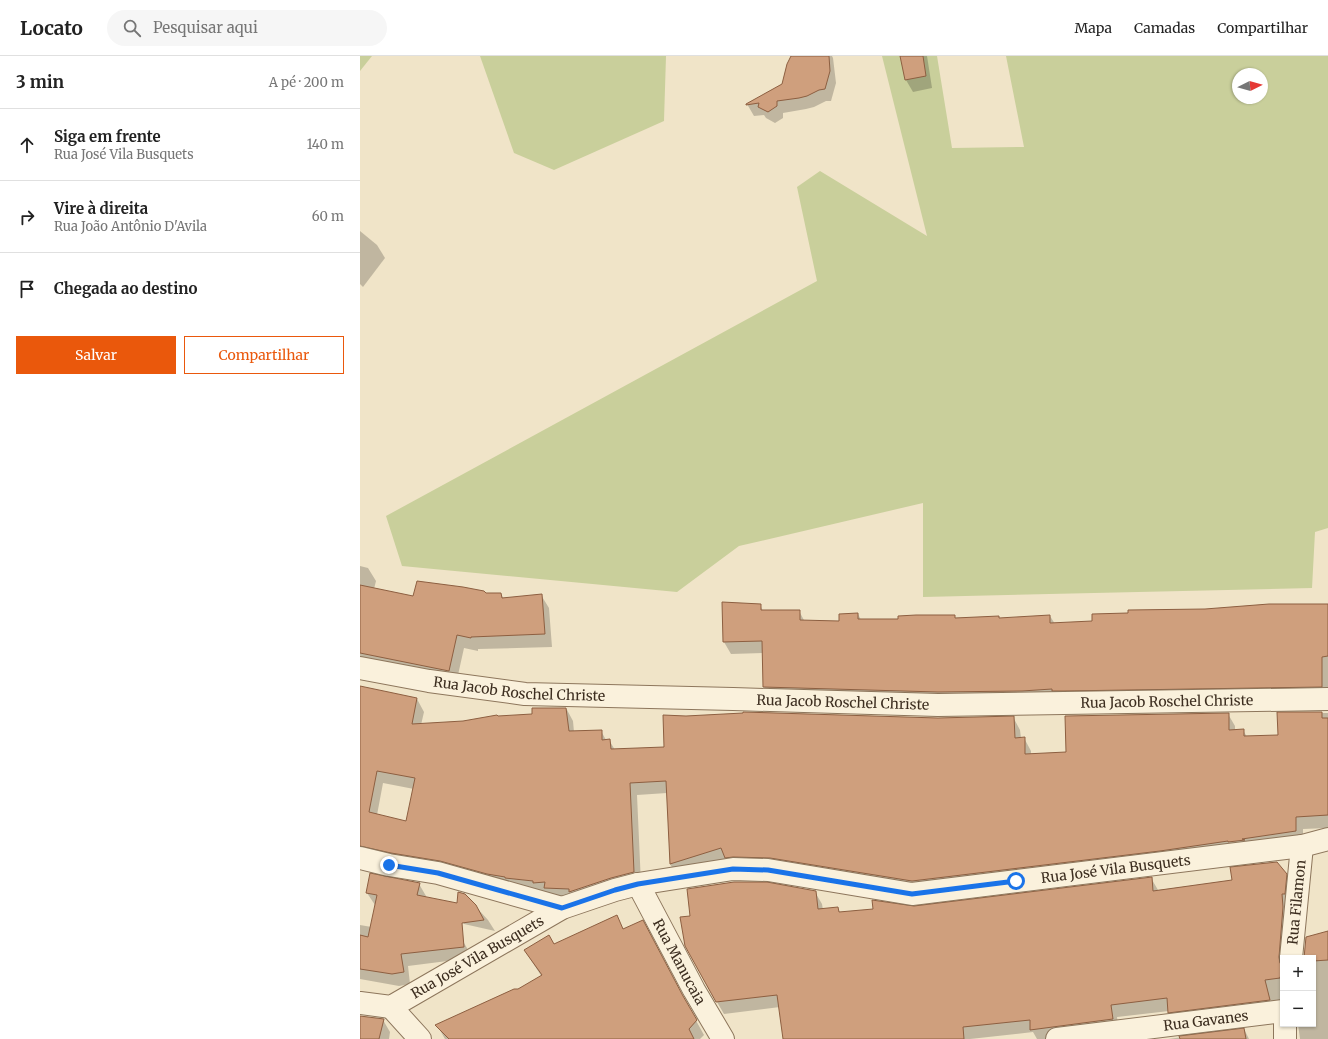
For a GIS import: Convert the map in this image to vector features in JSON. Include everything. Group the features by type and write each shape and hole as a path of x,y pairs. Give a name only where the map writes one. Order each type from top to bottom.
{"street":[{"name":"Rua Jacob Roschel Christe","path":"360,668 429,681 525,694 733,698 938,705 1328,699"},
{"name":"Rua José Vila Busquets","path":"391,1007 562,908 615,890 638,884 733,869 768,870 912,894 1302,846 1328,839"},
{"name":"Rua Filamon","path":"1291,955 1302,846"},
{"path":"360,858 389,865 438,873 562,908"},
{"name":"Rua Manucaia","path":"638,884 694,990 723,1039"},
{"path":"360,1003 391,1007 420,1039"},
{"name":"Rua Gavanes","path":"1057,1039 1280,1011"},
{"path":"1284,1039 1285,1027"}],"green space":[{"path":"360,56 372,56 360,71"},
{"path":"480,56 666,56 664,121 554,170 514,153"},
{"path":"882,56 937,56 952,148 1024,147 1006,56 1328,56 1328,528 1315,532 1312,588 923,597 923,503 739,546 677,592 402,566 386,516 817,281 797,187 820,171 927,236"}],"building":[{"path":"791,56 829,56 830,71 825,89 799,98 777,101 777,106 768,112 758,107 759,103 746,105 782,84 787,64"},
{"path":"900,56 923,56 926,76 905,80"},
{"path":"417,581 463,587 484,591 486,593 501,593 502,598 542,594 545,634 471,638 457,635 449,671 360,653 360,585 413,596"},
{"path":"722,602 761,604 761,610 800,610 800,620 839,621 839,614 858,613 858,619 898,619 898,616 916,615 955,615 955,618 999,616 999,618 1050,615 1050,623 1092,621 1092,614 1128,613 1128,610 1205,609 1269,604 1328,604 1328,656 1322,657 1322,687 1064,691 1052,691 1052,689 1022,691 938,692 763,687 762,641 723,642"},
{"path":"360,686 417,698 412,724 463,721 497,715 532,714 532,708 566,708 569,731 602,730 602,740 610,739 611,749 664,747 663,715 686,716 743,712 938,718 1014,716 1015,738 1025,737 1025,754 1066,752 1065,716 1229,713 1229,730 1244,729 1244,736 1278,735 1277,712 1322,712 1322,718 1328,718 1328,815 1296,817 1296,831 1242,839 1245,840 912,881 770,858 725,858 721,848 670,864 666,781 630,783 634,872 569,892 569,889 544,888 545,882 533,883 533,881 505,878 440,861 360,846","holes":["377,771 415,778 406,821 369,812"]},
{"path":"1277,862 1287,874 1285,894 1282,894 1283,907 1279,957 1280,978 1265,980 1270,1000 1168,1013 1167,998 1111,1005 1113,1019 1030,1030 1030,1020 963,1027 964,1039 783,1039 777,995 716,1002 685,946 680,917 690,916 687,889 734,882 767,882 816,891 818,909 838,907 839,912 873,909 872,900 914,906 1152,877 1153,891 1232,880 1230,867"},
{"path":"370,873 420,883 417,895 457,903 458,892 465,894 476,905 484,920 462,923 464,947 401,954 404,972 392,974 360,969 360,935 368,937 377,895 366,893"},
{"path":"617,915 623,929 643,920 697,1020 689,1029 694,1039 449,1039 435,1025 514,989 518,989 542,975 524,950 549,935 554,944"},
{"path":"1328,931 1328,960 1316,961 1316,955 1304,955 1306,937"},
{"path":"360,1016 384,1019 379,1039 360,1039"},
{"path":"1244,1028 1246,1039 1180,1039 1179,1036"}],"route":[{"path":"389,865 438,873 562,908 615,890 638,884 733,869 768,870 912,894 1016,881"}]}
